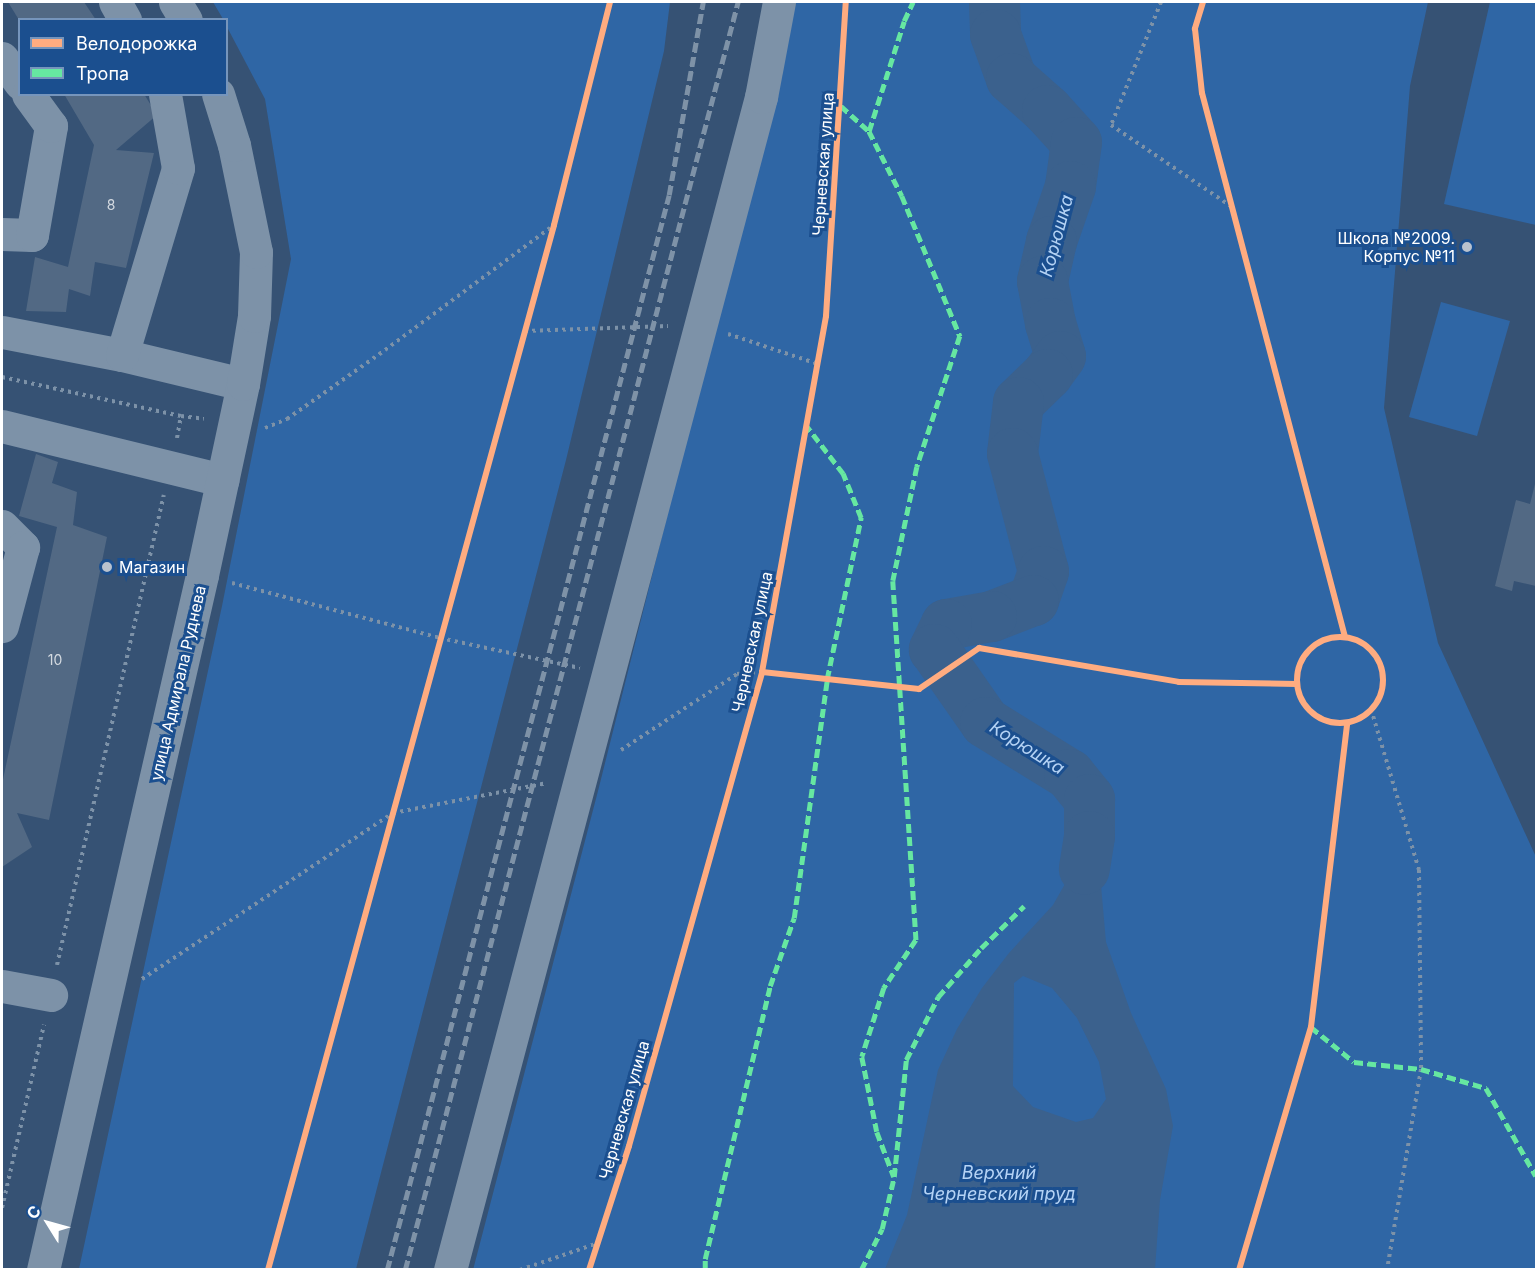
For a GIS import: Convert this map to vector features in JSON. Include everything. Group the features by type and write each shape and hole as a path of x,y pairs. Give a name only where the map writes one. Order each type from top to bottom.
{"street":[{"path":"115,2 124,18"},
{"path":"175,2 185,18"},
{"path":"450,1269 761,97 779,2"},
{"path":"2,58 18,80"},
{"path":"2,234 32,235 51,126 29,96"},
{"path":"122,355 178,168 165,96"},
{"name":"улица Адмирала Руднева","path":"43,1269 202,575 243,384 254,316 256,252 234,145 219,96"},
{"path":"2,332 122,355 243,384"},
{"path":"2,426 222,480"},
{"path":"2,526 23,547 2,626"},
{"path":"2,987 51,995"}],"path":[{"path":"1161,2 1111,125 1232,207"},
{"path":"1229,196 1235,219"},
{"path":"551,236 556,214"},
{"path":"2,377 181,416 266,428 287,419 554,225"},
{"path":"522,342 528,320"},
{"path":"816,375 819,355"},
{"path":"2,1208 181,416"},
{"path":"202,575 440,638 608,674"},
{"path":"437,648 444,626"},
{"path":"620,750 737,674 773,673"},
{"path":"1378,700 1368,712 1419,870 1421,1069 1388,1269"},
{"path":"105,1003 393,813 581,776"},
{"path":"389,825 396,802"},
{"path":"595,1251 602,1232"},
{"path":"520,1269 598,1243"}],"shaded area":[{"path":"213,2 670,2 664,51 566,460 356,1269 79,1269 222,606 291,259 265,99 228,29 228,18 222,18"},
{"path":"796,2 1428,2 1410,86 1384,408 1438,643 1536,857 1536,1269 473,1270 598,791"},
{"path":"1490,2 1536,2 1536,225 1444,204"},
{"path":"1441,302 1510,321 1477,436 1409,417"}],"water":[{"name":"Верхний Черневский пруд","path":"1089,799 1097,803 1106,942 1131,1013 1166,1089 1173,1126 1160,1200 1155,1269 885,1269 907,1215 938,1070 957,1029 982,988 1009,953 1053,905 1078,861 1084,807","holes":["1023,976 1052,988 1077,1018 1099,1062 1106,1099 1093,1118 1076,1122 1033,1107 1013,1086 1014,983"]}],"building":[{"path":"8,2 84,2 95,18 18,18"},
{"path":"65,96 145,96 157,115 116,150 154,153 126,268 95,262 90,296 69,289 66,312 26,311 35,257 68,267 94,145"},
{"path":"36,454 58,462 52,483 77,492 73,525 107,537 49,820 17,813 32,847 2,867 2,784 57,527 19,516"},
{"path":"1536,480 1536,586 1514,581 1512,591 1495,586 1516,500 1530,504"}],"waterway":[{"name":"Корюшка","path":"994,2 995,34 1011,78 1047,110 1076,142 1070,186 1051,241 1042,281 1050,323 1060,356 1047,374 1018,402 1012,453 1043,571 1033,600 991,616 946,624 934,649 985,722 1069,774 1089,799 1089,836 1084,869"}],"railway":[{"path":"387,1270 669,195 703,2"},
{"path":"405,1270 738,2"}],"marked path":[{"path":"869,131 904,21 913,2"},
{"path":"841,106 869,131 902,196 960,336 917,467 893,581 916,940 884,988 862,1057 877,1132 894,1177"},
{"path":"705,1270 705,1259 770,986 794,918 827,679 861,518 843,474 807,427"},
{"path":"861,1270 882,1229 894,1177 906,1060 938,997 981,948 1024,906"},
{"path":"1311,1027 1354,1062 1421,1069 1486,1088 1536,1176"}],"cycle path":[{"path":"268,1270 554,225 610,2"},
{"name":"Черневская улица","path":"589,1270 629,1146 762,672 826,316 846,2"},
{"path":"1203,2 1195,29 1202,93 1345,637"},
{"path":"1340,637 1364,644 1376,656 1383,680 1376,704 1364,716 1340,723 1316,716 1304,704 1297,680 1304,656 1316,644 1340,637"},
{"name":"Черневская улица","path":"762,672 919,689 979,648 1179,682 1297,684"},
{"path":"1239,1270 1311,1027 1347,723"}],"place":[{"name":"Школа №2009. Корпус №11","path":"1467,247"},
{"name":"Магазин","path":"107,567"}]}
